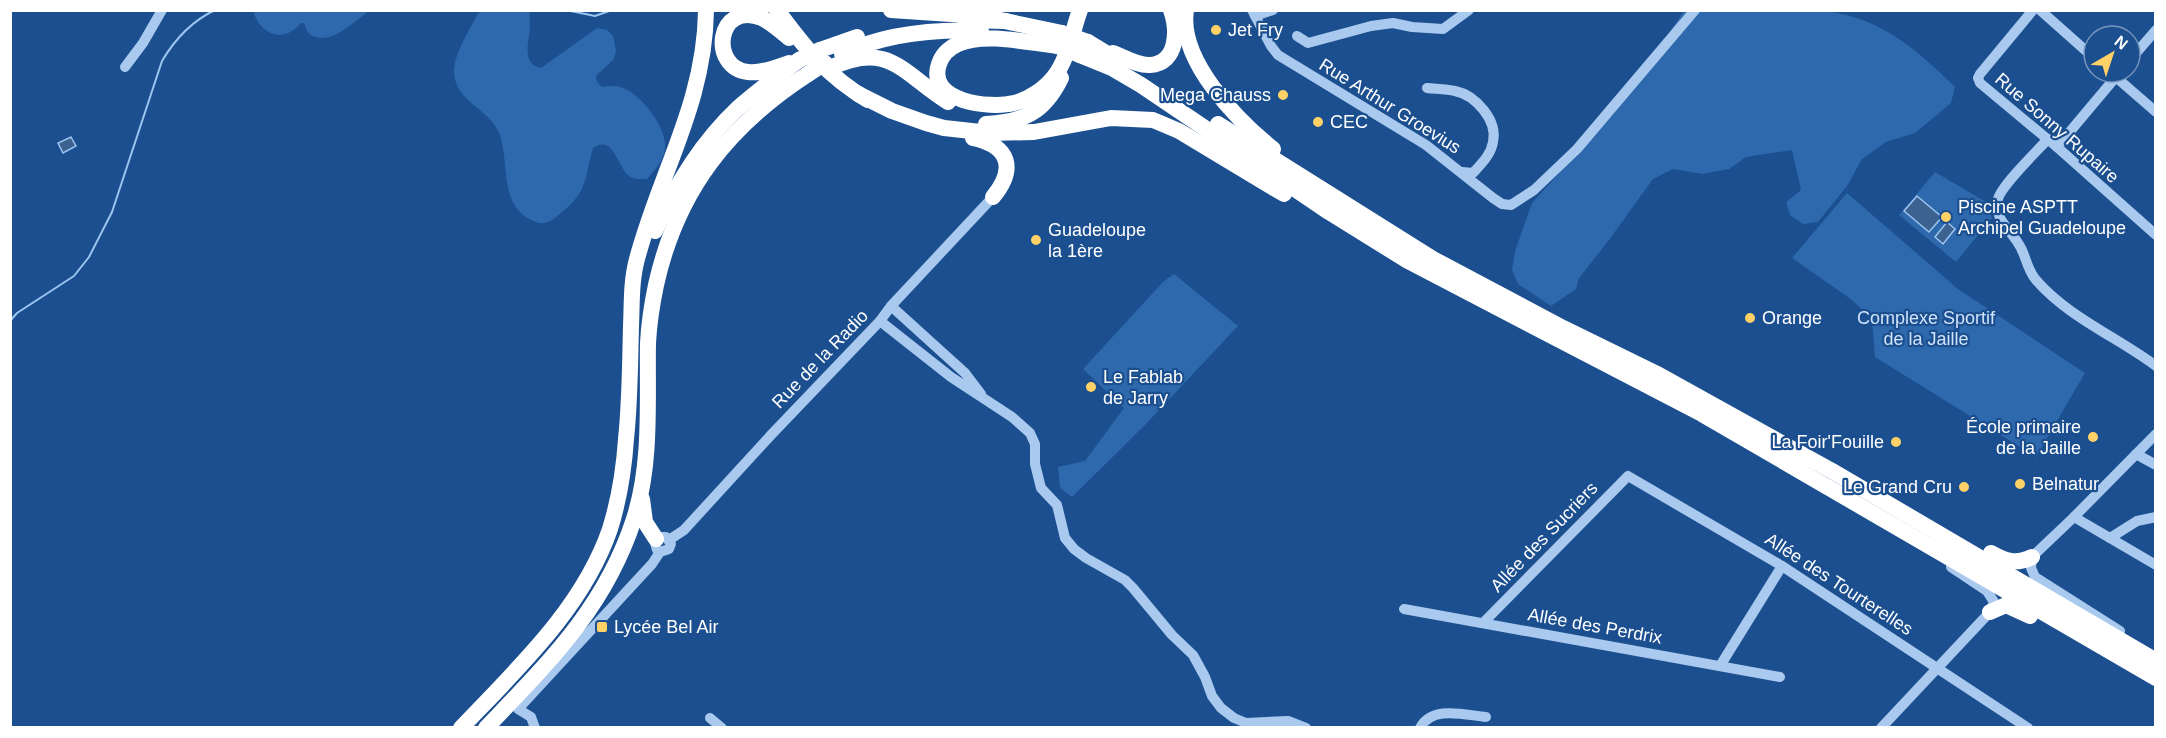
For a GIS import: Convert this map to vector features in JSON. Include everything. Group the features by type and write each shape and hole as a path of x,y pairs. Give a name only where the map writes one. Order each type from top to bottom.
{"highway":[{"path":"461,728 559,620 593,565 609,530 618,496 627,440 631,292 637,260 657,196 695,94 702,58 706,10"},
{"path":"777,10 816,64"},
{"path":"891,10 949,13 1006,21 1084,49 1148,78 1463,276 1659,375 1893,507 2156,661"},
{"path":"1060,40 969,40 952,47 943,56 938,70 939,80 943,87 952,94 971,103 999,105 1025,99 1054,77 1062,63 1080,10"},
{"path":"858,94 914,116 964,124 992,124 1021,118 1038,110 1053,93 1088,10"},
{"path":"1084,49 1148,66 1156,64 1166,58 1175,41 1175,21 1171,10"},
{"path":"1186,10 1186,38 1190,49 1204,75 1235,112 1277,152 1379,225"},
{"path":"993,197 1004,180 1007,167 1004,156 997,147 911,122 886,111 836,80 816,64 777,28 762,18 742,16 730,22 723,33 723,48 727,58 737,69 746,72 757,72 816,64 849,60 863,57 888,61 905,70 942,99 971,112 997,112 1031,104 1051,90 1062,76"},
{"path":"631,318 641,273 654,232 671,196 702,149 735,112 861,35 897,26 962,20 1006,21"},
{"path":"486,728 560,648 596,600 620,557 641,490 648,418 648,340 661,264 670,233 690,193 718,152 749,118 816,64 876,41 942,31 973,30 1060,40"},
{"path":"1084,49 1329,212 1408,261 1702,414 2156,679"},
{"path":"858,94 892,111 926,123 990,133 1034,132 1111,118 1153,120 1179,131 1439,288 1505,321 1570,346"},
{"path":"641,490 645,522 662,544"},
{"path":"1893,507 1943,527 2009,561 2021,561 2032,557"},
{"path":"1990,612 2001,606 2012,606 2156,679"},
{"path":"499,728 518,709"}],"street":[{"path":"125,67 143,43 162,10"},
{"path":"1253,13 1273,10"},
{"path":"1298,36 1308,43 1371,26 1393,23 1443,29 1469,10"},
{"name":"Rue Arthur Groevius","path":"1253,13 1278,55 1414,136 1493,198 1505,204 1514,204 1534,190 1577,149 1695,10"},
{"name":"Rue Sonny Rupaire","path":"2033,10 1978,78 1980,83 2058,147 2156,235"},
{"path":"2040,10 2082,47"},
{"path":"2142,46 2156,30"},
{"path":"2058,147 2107,84"},
{"path":"2126,84 2156,112"},
{"path":"1427,88 1456,91 1466,95 1482,107 1492,126 1493,142 1485,160 1473,173 1461,172"},
{"path":"2048,139 1999,195 1996,207 2000,219 2018,242 2031,273 2047,291 2074,312 2156,366"},
{"name":"Rue de la Radio","path":"518,709 652,564 662,544 684,530 993,197"},
{"path":"891,306 965,373 988,403"},
{"path":"880,321 951,377 1012,417 1029,434 1035,444 1035,464 1041,488 1057,505 1065,538 1080,554 1125,580 1133,588 1172,635 1193,655 1212,696 1221,708 1234,718 1246,723 1288,721 1306,728"},
{"path":"2156,434 2032,557 2031,568 2035,577 2156,654"},
{"path":"2136,454 2156,465"},
{"name":"Allée des Tourterelles","path":"1628,476 1782,566 2026,727"},
{"name":"Allée des Sucriers","path":"1484,622 1628,476"},
{"path":"1861,507 1987,591 1994,602 1990,612 1881,728"},
{"path":"2074,517 2156,565"},
{"path":"2110,538 2137,521 2156,517"},
{"path":"1720,666 1782,566"},
{"name":"Allée des Perdrix","path":"1404,609 1780,677"},
{"path":"534,693 532,699 536,728"},
{"path":"518,709 528,714 536,728"},
{"path":"1420,728 1426,718 1434,714 1486,717"},
{"path":"710,718 722,728"}],"green space":[{"path":"253,10 369,11 340,32 324,38 308,33 304,23 287,33 273,34 261,26"},
{"path":"480,10 530,11 528,53 531,63 541,68 597,28 607,30 613,36 616,51 614,59 596,76 597,82 602,87 625,89 639,98 658,122 665,140 663,157 647,179 630,177 614,152 605,145 600,145 593,148 579,194 553,219 544,223 534,222 520,212 509,191 504,152 497,129 486,115 465,97 456,83 454,73 459,50"},
{"path":"1814,10 1856,18 1892,34 1924,58 1955,87 1951,103 1915,133 1886,142 1862,159 1847,186 1818,222 1803,224 1790,215 1786,202 1801,190 1792,150 1746,157 1729,169 1702,174 1673,169 1653,179 1579,278 1576,289 1551,306 1518,284 1512,270 1515,251 1532,203 1615,112 1684,11"},
{"name":"Piscine ASPTT Archipel Guadeloupe","path":"1935,172 1986,202 1992,218 1956,262 1899,215"},
{"name":"Complexe Sportif de la Jaille","path":"1847,193 1958,289 2085,373 2036,457 1875,357 1872,320 1852,300 1792,258"},
{"path":"1174,274 1238,326 1144,426 1072,497 1060,488 1058,467 1085,461 1124,408 1083,369 1163,282"}],"shaded area":[{"path":"71,137 76,146 63,153 58,143"},
{"path":"1917,196 1942,217 1929,232 1904,211"},
{"path":"1947,222 1955,229 1943,244 1935,237"}],"waterway":[{"path":"10,321 17,313 74,276 89,257 112,212 162,61 185,31 215,10"},
{"path":"566,10 595,16 612,10"}],"place":[{"name":"Jet Fry","path":"1216,30"},
{"name":"Mega Chauss","path":"1283,95"},
{"name":"CEC","path":"1318,122"},
{"name":"Piscine ASPTT Archipel Guadeloupe","path":"1946,217"},
{"name":"Guadeloupe la 1ère","path":"1036,240"},
{"name":"Orange","path":"1750,318"},
{"name":"Le Fablab de Jarry","path":"1091,387"},
{"name":"École primaire de la Jaille","path":"2093,437"},
{"name":"La Foir'Fouille","path":"1896,442"},
{"name":"Belnatur","path":"2020,484"},
{"name":"Le Grand Cru","path":"1964,487"},
{"name":"Lycée Bel Air","path":"602,627"}]}
